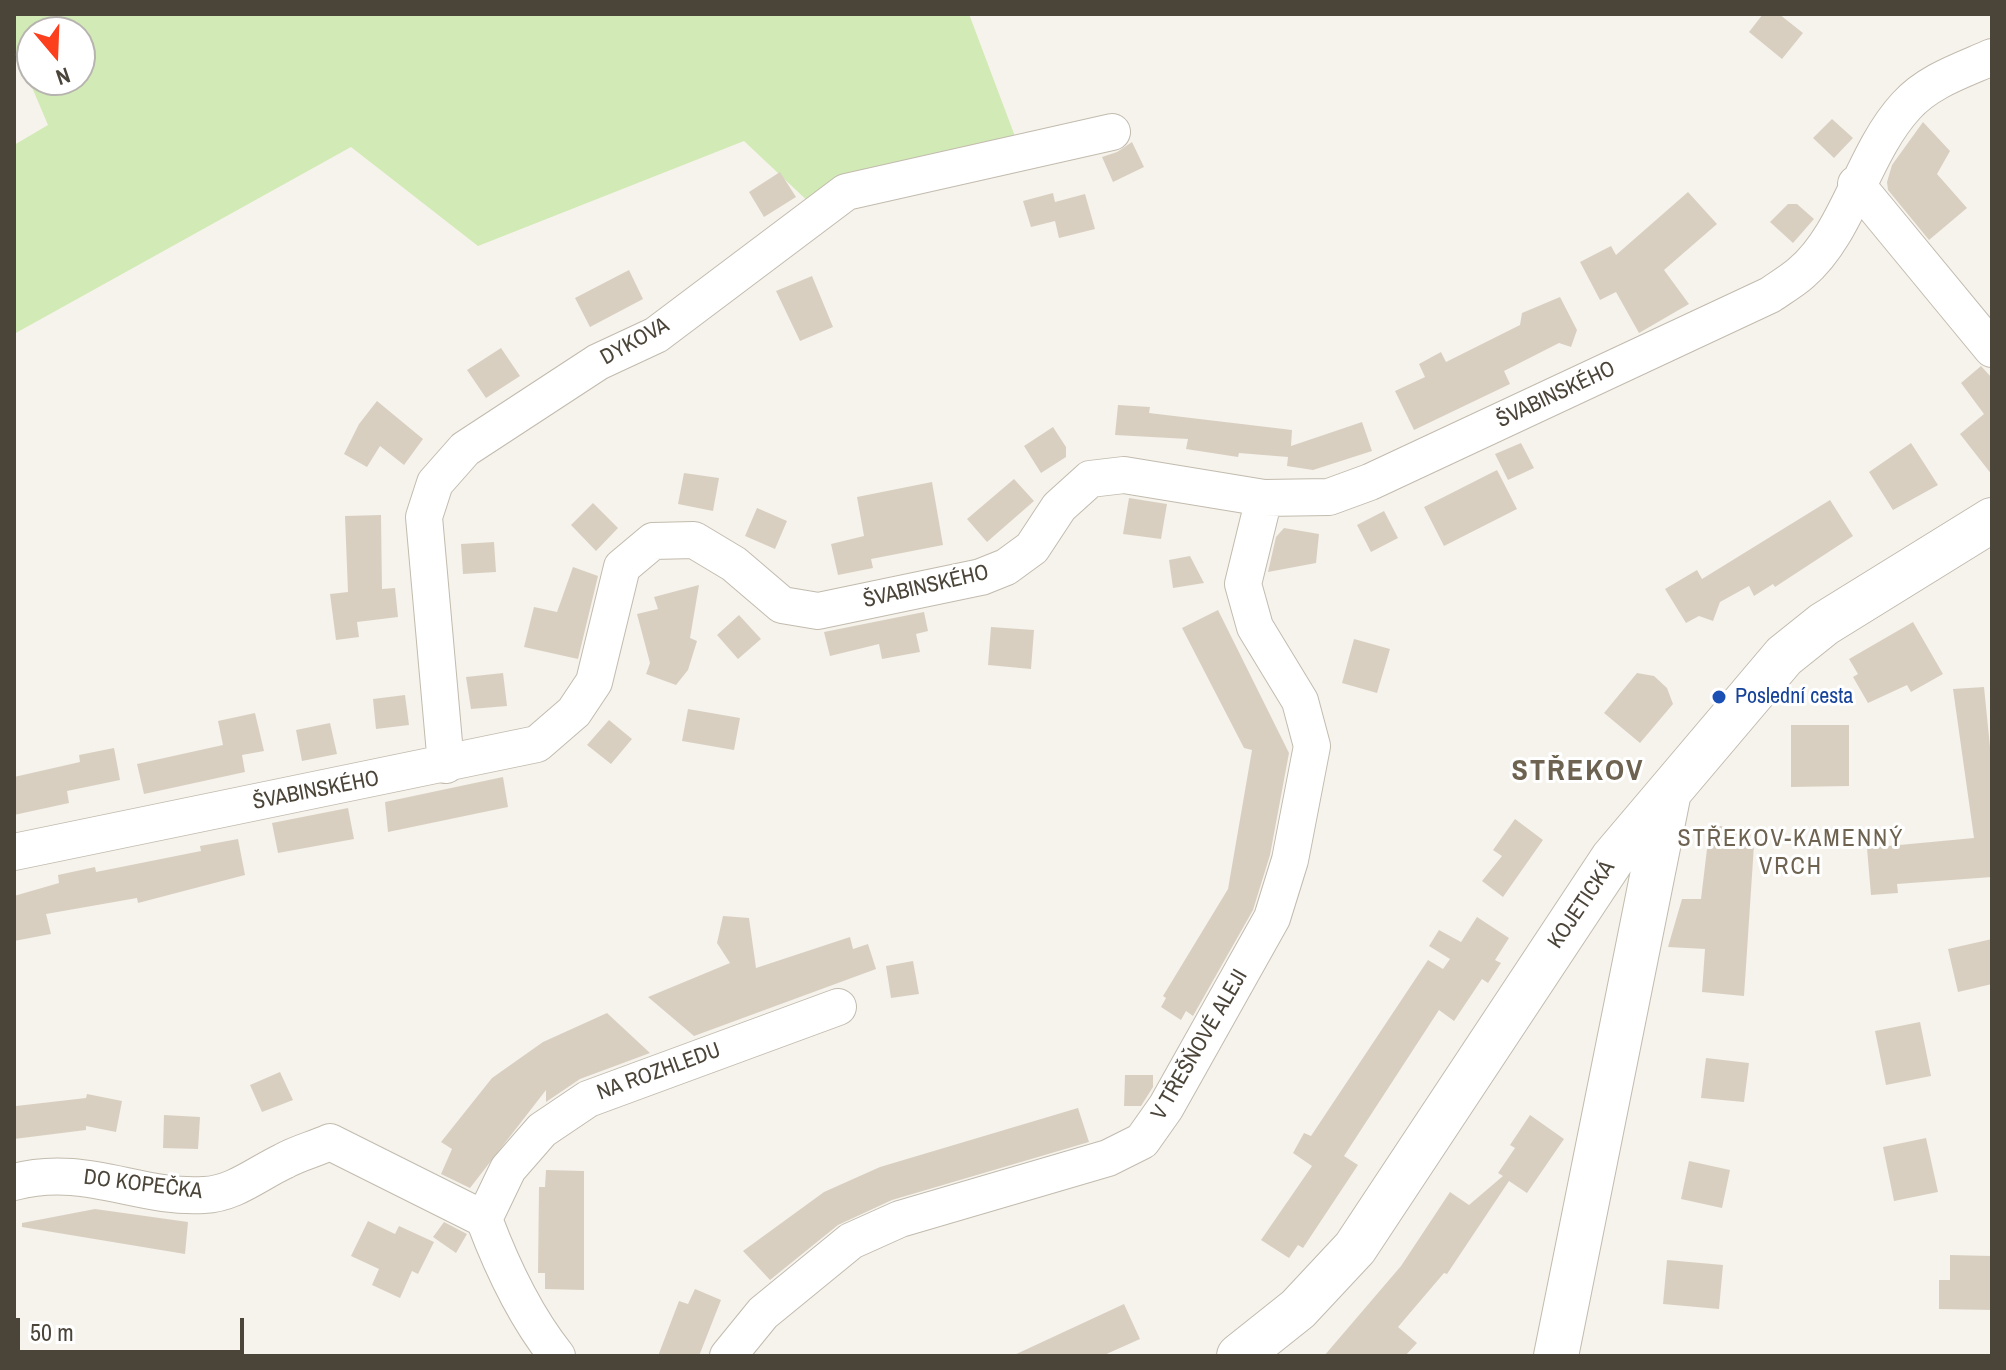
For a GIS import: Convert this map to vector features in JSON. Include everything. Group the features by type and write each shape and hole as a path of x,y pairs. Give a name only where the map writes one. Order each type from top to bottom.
{"street":[{"name":"ŠVABINSKÉHO","path":"14,852 537,744 574,712 594,682 622,567 653,541 694,540 734,564 782,605 818,611 981,577 1006,567 1032,548 1059,507 1090,479 1124,475 1264,498 1329,497 1370,482 1770,295 1803,272 1833,233 1880,140 1907,104 1944,78 1992,57"},
{"name":"DYKOVA","path":"446,765 424,517 435,483 465,449 598,362 656,335 846,192 1112,132"},
{"path":"1856,184 1992,349"},
{"name":"V TŘEŠŇOVÉ ALEJI","path":"728,1356 763,1313 851,1241 900,1219 1108,1158 1142,1141 1166,1107 1272,918 1290,860 1312,746 1300,701 1255,627 1243,584 1264,498"},
{"name":"KOJETICKÁ","path":"1239,1356 1298,1309 1355,1248 1613,858 1784,656 1824,624 1989,529"},
{"path":"1556,1356 1669,791"},
{"name":"NA ROZHLEDU","path":"484,1219 508,1169 542,1130 588,1099 838,1007"},
{"name":"DO KOPEČKA","path":"14,1182 42,1175 94,1177 206,1195 245,1184 284,1160 330,1142 484,1219"},
{"path":"484,1219 498,1256 533,1321 557,1356"}],"green space":[{"path":"14,14 969,14 1022,155 813,206 744,141 478,246 351,147 14,334 14,145 48,125 36,96 96,96 96,16 16,16 16,50"}],"building":[{"path":"1763,14 1779,14 1803,33 1782,59 1749,32"},
{"path":"1832,119 1853,138 1834,158 1813,138"},
{"path":"1923,122 1950,151 1937,174 1967,208 1929,240 1888,190 1887,182 1892,165"},
{"path":"1132,142 1144,167 1113,182 1102,157"},
{"path":"780,172 796,197 764,217 749,192"},
{"path":"1688,192 1717,224 1664,270 1689,304 1639,333 1616,292 1600,300 1580,262 1611,246 1616,255"},
{"path":"1053,193 1055,202 1085,194 1095,229 1059,238 1055,221 1031,227 1023,201"},
{"path":"1788,204 1797,204 1814,219 1793,243 1770,222"},
{"path":"629,270 643,299 590,327 575,298"},
{"path":"812,276 833,327 800,341 776,291"},
{"path":"1560,297 1577,330 1571,347 1559,343 1504,371 1510,384 1414,430 1395,391 1425,377 1419,364 1441,352 1446,362 1520,325 1522,313"},
{"path":"501,348 520,376 486,398 467,370"},
{"path":"1981,366 1992,378 1992,475 1960,434 1984,414 1961,383"},
{"path":"377,401 423,439 404,465 380,446 367,467 344,454 359,424"},
{"path":"1118,405 1150,407 1149,413 1292,430 1291,446 1362,422 1372,451 1313,470 1287,466 1288,457 1239,453 1238,457 1186,449 1188,439 1115,435"},
{"path":"1053,427 1066,447 1066,457 1041,473 1024,446"},
{"path":"1521,443 1534,468 1508,480 1495,454"},
{"path":"1911,443 1938,485 1893,510 1869,472"},
{"path":"1497,470 1517,509 1444,546 1424,507"},
{"path":"684,473 719,478 713,511 678,504"},
{"path":"1014,479 1034,501 987,542 967,519"},
{"path":"932,482 943,545 871,559 873,568 838,575 831,544 864,536 857,497"},
{"path":"1129,498 1167,504 1161,539 1123,534"},
{"path":"1830,500 1853,536 1775,587 1773,584 1754,596 1749,586 1720,602 1713,621 1699,616 1686,623 1665,589 1697,570 1702,579"},
{"path":"593,503 618,528 596,551 571,525"},
{"path":"757,508 787,521 775,549 745,536"},
{"path":"1384,511 1398,538 1371,552 1357,525"},
{"path":"381,515 382,589 395,588 398,617 357,622 359,637 336,640 330,594 348,592 345,516"},
{"path":"1284,528 1319,534 1316,563 1268,572 1276,537"},
{"path":"494,542 496,572 463,574 461,544"},
{"path":"1190,556 1204,583 1173,588 1169,560"},
{"path":"573,567 598,576 578,659 524,647 534,607 557,612"},
{"path":"699,585 690,638 697,641 688,670 676,685 646,674 650,663 637,614 658,609 654,597"},
{"path":"1218,610 1289,753 1270,855 1253,910 1193,1016 1186,1011 1181,1020 1161,1007 1166,998 1163,996 1228,889 1252,750 1244,748 1182,628"},
{"path":"924,612 928,631 916,634 920,652 882,659 879,644 830,656 824,632"},
{"path":"739,615 761,639 738,659 717,635"},
{"path":"1913,622 1943,674 1911,692 1907,685 1868,703 1853,677 1858,674 1849,659"},
{"path":"991,627 1034,630 1031,669 988,665"},
{"path":"1354,639 1390,649 1377,693 1342,683"},
{"path":"503,673 507,706 471,709 466,677"},
{"path":"1637,673 1654,676 1667,688 1673,704 1640,743 1604,713"},
{"path":"1984,687 1992,767 1992,877 1897,884 1898,893 1871,895 1867,848 1974,838 1953,689"},
{"path":"405,695 409,725 376,729 373,699"},
{"path":"688,709 740,718 734,750 682,741"},
{"path":"255,713 264,751 242,755 245,772 144,794 137,764 223,745 218,721"},
{"path":"609,720 632,739 611,764 587,745"},
{"path":"330,723 337,754 302,761 296,730"},
{"path":"1791,725 1849,725 1849,786 1791,787"},
{"path":"114,748 120,780 67,791 69,803 14,815 14,777 80,762 79,755"},
{"path":"503,777 508,807 388,832 385,802"},
{"path":"348,808 354,839 278,853 272,823"},
{"path":"1515,819 1543,840 1503,897 1482,881 1502,856 1493,850"},
{"path":"1710,824 1751,832 1749,844 1754,845 1744,996 1702,992 1705,949 1668,947 1682,899 1701,899"},
{"path":"238,839 245,875 138,903 137,898 46,914 51,934 14,941 14,896 59,883 58,875 95,867 96,872 201,851 200,846"},
{"path":"723,916 749,918 756,968 850,937 853,949 868,944 876,969 694,1036 648,997 730,963 717,943"},
{"path":"1477,917 1509,938 1495,960 1501,963 1488,983 1482,979 1454,1021 1439,1010 1344,1156 1358,1165 1303,1248 1298,1245 1289,1258 1261,1240 1312,1166 1293,1153 1304,1133 1311,1136 1428,960 1443,969 1450,959 1429,946 1439,930 1461,942"},
{"path":"1992,939 1992,984 1958,992 1948,949"},
{"path":"913,961 919,994 891,998 886,966"},
{"path":"607,1013 650,1053 580,1079 546,1102 546,1090 470,1188 441,1174 452,1149 441,1142 492,1078 543,1042"},
{"path":"1920,1022 1931,1076 1886,1085 1875,1031"},
{"path":"1706,1058 1749,1063 1744,1102 1701,1098"},
{"path":"280,1072 293,1100 262,1112 250,1085"},
{"path":"1125,1075 1153,1075 1153,1087 1141,1106 1124,1106"},
{"path":"87,1094 122,1101 116,1132 86,1126 86,1130 14,1139 16,1106 86,1098"},
{"path":"1078,1108 1089,1142 892,1200 838,1225 770,1280 743,1251 824,1192 880,1167"},
{"path":"164,1115 200,1117 198,1149 163,1148"},
{"path":"1530,1115 1564,1139 1527,1193 1509,1181 1447,1274 1444,1273 1398,1327 1417,1343 1405,1356 1324,1356 1401,1266 1450,1192 1469,1205 1503,1176 1498,1173 1515,1148 1510,1145"},
{"path":"1926,1138 1938,1192 1894,1201 1883,1147"},
{"path":"1689,1161 1730,1170 1722,1208 1681,1199"},
{"path":"546,1170 584,1171 584,1290 545,1289 545,1273 538,1273 539,1187 545,1187"},
{"path":"95,1209 188,1222 185,1254 22,1227 22,1223"},
{"path":"368,1221 395,1234 399,1226 434,1242 418,1274 412,1271 400,1298 372,1285 379,1269 351,1256"},
{"path":"444,1222 467,1234 456,1253 433,1237"},
{"path":"1950,1255 1992,1256 1992,1310 1939,1309 1939,1280 1950,1280"},
{"path":"1667,1260 1723,1265 1719,1309 1663,1304"},
{"path":"695,1289 721,1300 699,1356 658,1356 679,1301 688,1304"},
{"path":"1124,1304 1140,1339 1102,1356 1012,1356"}],"place":[{"name":"Poslední cesta","path":"1719,697"}],"district":[{"name":"STŘEKOV","path":"1578,772"},
{"name":"STŘEKOV-KAMENNÝ VRCH","path":"1791,854"}]}
